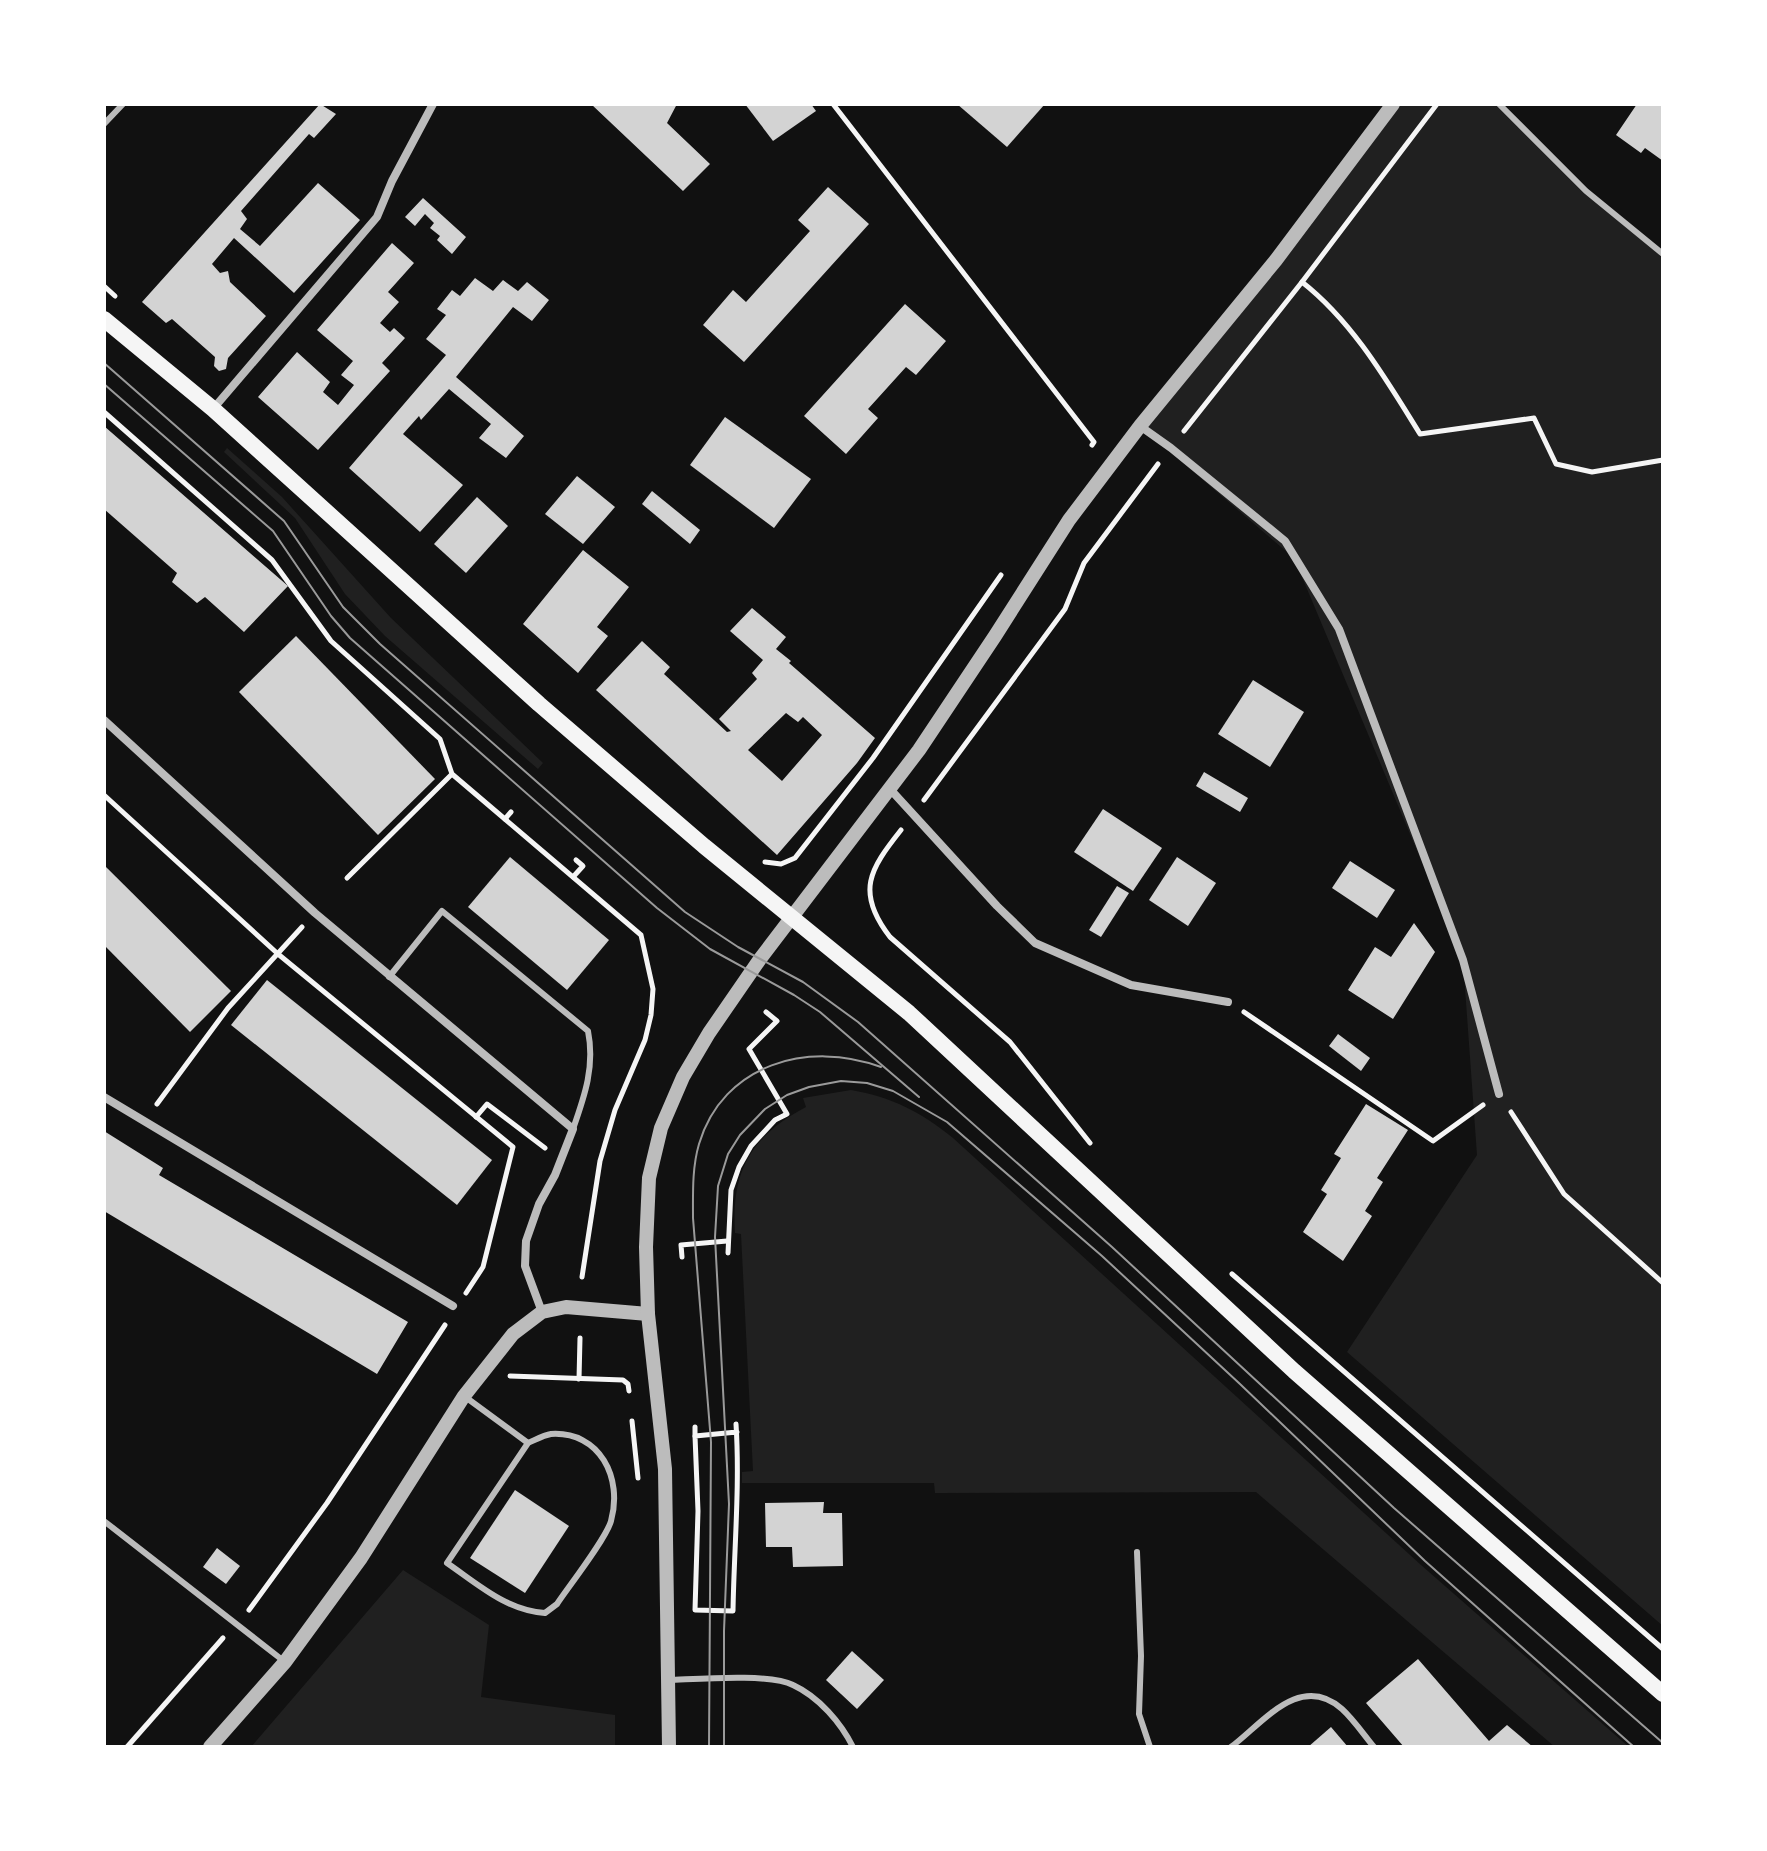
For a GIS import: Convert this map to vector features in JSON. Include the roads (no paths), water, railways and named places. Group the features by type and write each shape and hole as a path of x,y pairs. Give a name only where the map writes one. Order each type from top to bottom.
{"main road":[{"path":"104,319 213,409 539,704 704,846 909,1013 1311,1386 1663,1694"}],"street":[{"path":"213,409 377,217 392,181 433,104"},
{"path":"669,1747 665,1469 648,1314 646,1247 649,1178 661,1128 683,1077 709,1033 791,916 890,789 995,636 1069,520 1140,426 1276,260 1393,104"},
{"path":"1140,426 1285,541 1339,629 1463,960 1499,1094"},
{"path":"104,720 315,913 573,1129 526,1241 525,1266 542,1312"},
{"path":"890,789 1035,943 1131,985 1228,1002"},
{"path":"104,1097 453,1306"},
{"path":"210,1747 285,1662 361,1558 464,1396 513,1334 542,1312 566,1307 648,1314"}],"lane":[{"path":"104,124 123,104"},
{"path":"1499,104 1586,191 1663,254"},
{"path":"389,977 442,911 588,1031 592,1050 588,1085 573,1129"},
{"path":"464,1396 528,1443"},
{"path":"549,1434 575,1436 593,1448 610,1466 613,1485 610,1524 557,1604 545,1613 522,1612 447,1563 528,1443 549,1434"},
{"path":"104,1521 285,1662"},
{"path":"1137,1552 1141,1656 1139,1714 1150,1747"},
{"path":"669,1680 770,1680 793,1684 836,1719 853,1747"},
{"path":"1231,1747 1285,1702 1314,1695 1340,1708 1374,1747"}],"tram line":[{"path":"104,363 284,521 343,607 380,644 685,912 738,947 803,982 858,1022 1112,1247 1394,1508 1663,1743"},
{"path":"104,384 273,531 331,616 350,638 657,908 710,949 820,1012 919,1097"},
{"path":"709,1747 711,1442 693,1218 694,1171 699,1144 711,1117 727,1094 748,1077 772,1065 798,1058 825,1056 853,1059 881,1067"},
{"path":"724,1747 729,1504 715,1237 718,1186 728,1154 740,1135 765,1109 787,1095 841,1081 867,1083 893,1091 947,1122 1102,1256 1425,1561 1634,1747"}]}
